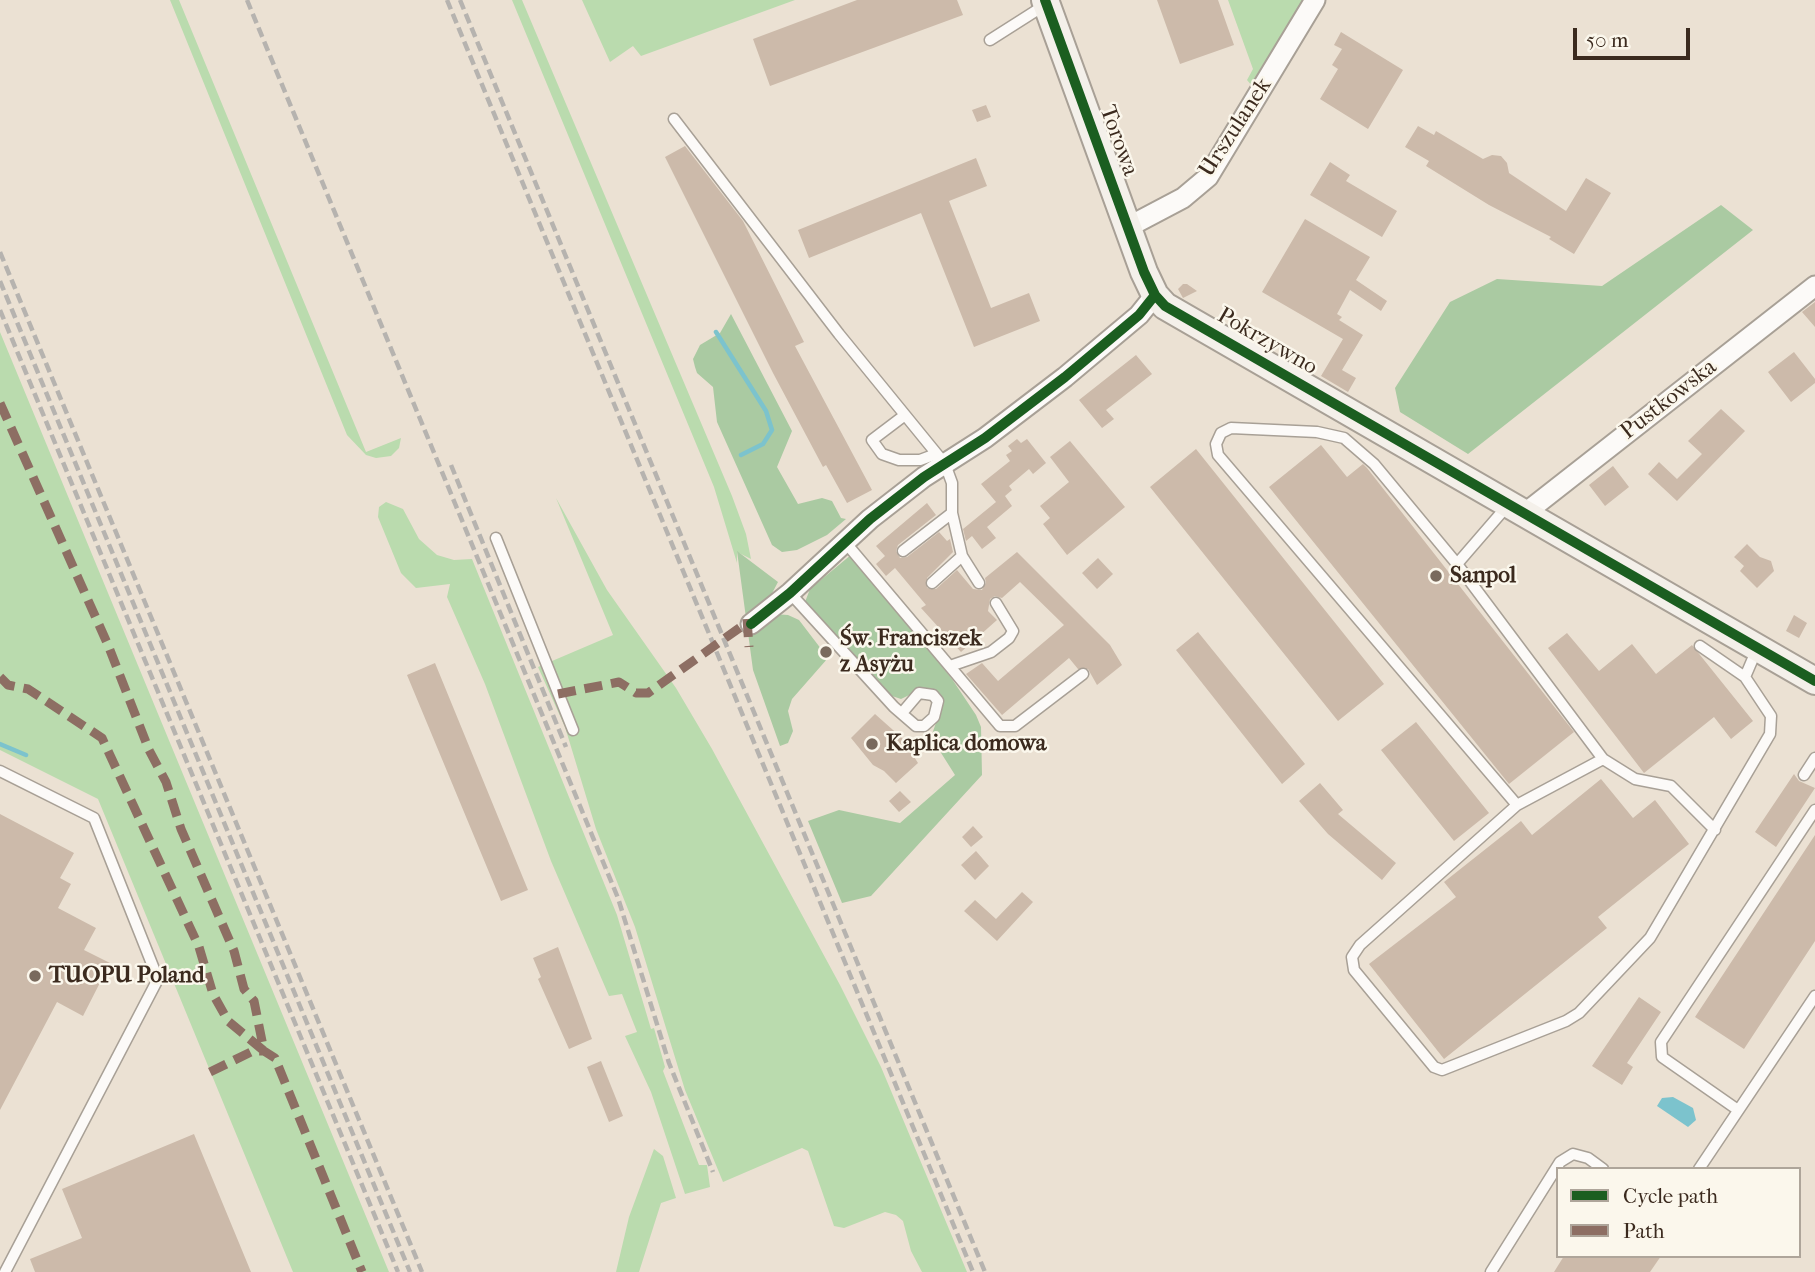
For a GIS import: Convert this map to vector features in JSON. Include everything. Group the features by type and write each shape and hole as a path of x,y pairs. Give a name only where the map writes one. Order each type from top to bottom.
{"street":[{"name":"Urszulanek","path":"1128,228 1183,198 1208,177 1315,0"},
{"name":"Torowa","path":"1050,2 1128,228 1155,295"},
{"name":"Pustkowska","path":"1516,510 1815,286"},
{"path":"751,624 790,593 940,459 985,438 1058,383 1139,316 1155,295"},
{"name":"Pokrzywno","path":"1155,295 1172,312 1815,681"}],"lane":[{"path":"990,40 1050,2"},
{"path":"674,119 940,459 951,483 952,513 962,556 979,583"},
{"path":"905,415 872,440 882,454 900,460 940,459"},
{"path":"1517,805 1218,455 1216,444 1221,433 1231,428 1317,432 1344,438 1374,464 1457,564 1604,759 1635,779 1671,786 1715,830"},
{"path":"1457,564 1516,510"},
{"path":"903,551 952,513"},
{"path":"496,538 573,730"},
{"path":"845,542 1000,726 1015,726 1083,674"},
{"path":"932,583 962,556"},
{"path":"790,593 827,636 902,713"},
{"path":"950,666 991,652 1009,638 1013,631 996,603"},
{"path":"1604,759 1517,805 1360,945 1352,957 1354,970 1434,1066 1442,1070 1566,1021 1579,1013 1650,938 1715,830 1772,725 1771,716 1745,677 1700,646"},
{"path":"1745,677 1757,649"},
{"path":"1804,775 1815,758"},
{"path":"0,771 94,818 158,979 5,1272"},
{"path":"1738,1110 1662,1057 1661,1042 1815,810"},
{"path":"1700,1167 1815,996"},
{"path":"1557,1167 1573,1154 1588,1158 1600,1167"},
{"path":"1491,1272 1556,1168"}],"green space":[{"path":"170,0 179,0 366,452 401,438 399,448 391,456 376,458 366,455 347,435"},
{"path":"512,0 522,0 732,496 746,534 751,559 737,552 737,563 714,487"},
{"path":"582,0 795,0 641,56 633,46 610,62"},
{"path":"1228,0 1308,0 1252,86 1247,80 1253,69"},
{"path":"1721,205 1753,230 1468,454 1400,412 1395,388 1450,302 1497,279 1602,286"},
{"path":"731,314 792,431 777,467 798,504 822,498 832,501 841,518 846,519 827,535 797,550 782,552 772,545 717,422 713,387 697,373 695,367 693,359 700,345 720,333"},
{"path":"0,332 389,1272 293,1272 98,799 0,750"},
{"path":"556,498 607,590 676,688 712,749 840,985 881,1067 967,1272 922,1272 911,1251 903,1221 896,1215 885,1212 844,1228 834,1226 808,1151 802,1148 723,1182 685,1090 635,927 596,829 565,727 538,667 613,635"},
{"path":"386,502 403,509 419,539 437,555 454,560 472,559 617,915 651,1029 654,1028 665,1067 663,1071 699,1165 707,1165 710,1187 685,1194 651,1092 625,1036 637,1032 622,994 609,996 551,861 485,684 447,597 450,584 416,588 401,573 378,517 379,507"},
{"path":"737,551 778,582 768,601 773,614 788,615 799,620 828,658 792,699 788,711 793,731 788,743 780,746 753,670"},
{"path":"852,554 952,679 976,715 981,727 982,775 871,896 842,903 808,821 839,810 900,823 955,775 931,737 938,717 937,692 924,688 901,699 889,695 805,602 810,589"},
{"path":"654,1149 663,1156 676,1198 661,1203 639,1272 616,1272 629,1217"}],"water":[{"path":"1673,1097 1693,1108 1696,1120 1688,1127 1657,1106 1662,1098"}],"building":[{"path":"857,0 957,0 963,15 770,86 753,39"},
{"path":"1157,0 1218,0 1234,45 1180,64"},
{"path":"1341,32 1403,70 1368,129 1320,99 1338,69 1332,65 1342,49 1334,45"},
{"path":"986,105 991,117 977,122 972,110"},
{"path":"1418,126 1434,135 1436,131 1483,159 1492,155 1501,156 1507,163 1509,173 1566,211 1586,178 1611,193 1574,254 1549,239 1551,237 1489,205 1426,166 1429,161 1405,147"},
{"path":"685,146 743,221 804,342 795,346 872,490 847,503 826,465 823,467 773,373 665,157"},
{"path":"976,158 987,186 949,201 991,308 1029,293 1040,321 974,347 921,213 809,258 798,230"},
{"path":"1330,162 1350,175 1346,181 1397,211 1382,237 1310,195"},
{"path":"1305,219 1370,257 1356,280 1387,301 1381,311 1350,290 1337,314 1342,317 1339,320 1363,335 1342,370 1356,378 1348,392 1321,376 1343,339 1262,292"},
{"path":"1183,284 1197,291 1183,298 1178,289"},
{"path":"1815,302 1815,327 1802,312"},
{"path":"1794,352 1815,379 1815,383 1791,402 1768,372"},
{"path":"1136,355 1152,374 1106,410 1114,419 1102,428 1079,400"},
{"path":"1721,409 1745,431 1677,501 1648,474 1659,462 1677,479 1702,454 1688,441"},
{"path":"1017,439 1021,443 1027,439 1046,463 1033,474 1029,469 1009,486 1012,490 1005,496 1012,506 987,527 996,538 982,549 972,536 966,541 963,529 996,502 981,484 1010,461 1006,455 1012,451 1008,446"},
{"path":"1070,441 1125,507 1067,555 1043,524 1050,518 1040,506 1069,482 1050,457"},
{"path":"1321,445 1347,477 1363,464 1367,468 1574,732 1509,784 1269,487"},
{"path":"1196,449 1384,684 1338,721 1150,487"},
{"path":"1613,466 1629,487 1605,506 1589,485"},
{"path":"927,503 936,515 898,545 896,551 900,558 907,557 939,532 947,541 950,539 953,552 927,578 927,588 936,589 957,570 973,589 982,590 986,583 985,578 1017,552 1110,645 1122,665 1097,685 1088,669 1078,669 1069,658 1002,715 966,674 982,663 998,681 1064,625 1020,582 1002,598 995,596 990,599 988,611 997,620 961,652 921,608 926,605 895,568 886,576 876,564 885,556 876,546"},
{"path":"1747,544 1760,557 1771,561 1774,571 1757,588 1740,571 1744,566 1734,557"},
{"path":"1098,558 1113,574 1097,589 1082,573"},
{"path":"1794,615 1807,623 1799,638 1786,631"},
{"path":"1198,632 1305,764 1282,784 1176,650"},
{"path":"1567,633 1599,671 1632,644 1656,674 1692,645 1753,721 1731,739 1714,717 1644,773 1548,648"},
{"path":"435,663 528,890 501,901 407,675"},
{"path":"875,714 902,738 918,763 896,783 873,765 851,738"},
{"path":"1416,722 1489,813 1454,841 1381,750"},
{"path":"1794,774 1799,781 1815,788 1776,847 1755,832"},
{"path":"1601,779 1633,818 1655,800 1689,844 1598,917 1607,928 1444,1059 1369,964 1456,897 1444,882 1521,821 1532,835"},
{"path":"1320,783 1343,810 1338,814 1396,863 1382,880 1328,834 1299,801"},
{"path":"900,791 911,802 899,812 889,801"},
{"name":"TUOPU Poland","path":"0,814 74,853 60,878 71,884 58,908 96,928 84,950 110,963 83,1016 57,1002 0,1110"},
{"path":"973,826 983,837 971,847 962,837"},
{"path":"1815,835 1815,941 1744,1049 1695,1017"},
{"path":"976,851 989,866 975,880 961,865"},
{"path":"1022,892 1033,902 997,941 964,911 975,900 996,919"},
{"path":"558,947 592,1039 569,1049 538,979 541,977 533,958"},
{"path":"1639,997 1661,1012 1627,1063 1633,1067 1622,1085 1592,1066"},
{"path":"601,1061 623,1116 609,1122 587,1067"},
{"path":"194,1134 251,1272 35,1272 30,1259 82,1238 62,1189"},
{"path":"1563,1258 1660,1258 1650,1272 1554,1272"}],"waterway":[{"path":"716,332 766,411 772,430 763,444 741,455"},
{"path":"0,744 26,755"}],"railway":[{"path":"247,0 618,898 669,1063 713,1172"},
{"path":"447,0 973,1272"},
{"path":"460,0 985,1272"},
{"path":"0,252 422,1272"},
{"path":"0,281 410,1272"},
{"path":"0,310 398,1272"},
{"path":"451,465 566,747"}],"marked path":[{"path":"0,403 108,645 149,750 166,782 181,829 234,951 244,989 254,1001 264,1051"},
{"path":"747,619 749,647"},
{"path":"558,694 619,682 636,693 648,693 745,624"},
{"path":"0,677 8,685 28,689 102,738 199,947 213,994 228,1021 264,1051"},
{"path":"210,1072 253,1051 264,1051 275,1058 362,1272"}],"cycle path":[{"path":"1045,0 1144,272 1155,295 1165,306 1815,681"},
{"path":"751,624 790,593 870,519 924,477 985,438 1065,377 1139,315 1155,295"}],"place":[{"name":"Sanpol","path":"1436,576"},
{"name":"Św. Franciszek z Asyżu","path":"826,652"},
{"name":"Kaplica domowa","path":"872,744"},
{"name":"TUOPU Poland","path":"35,976"}]}
